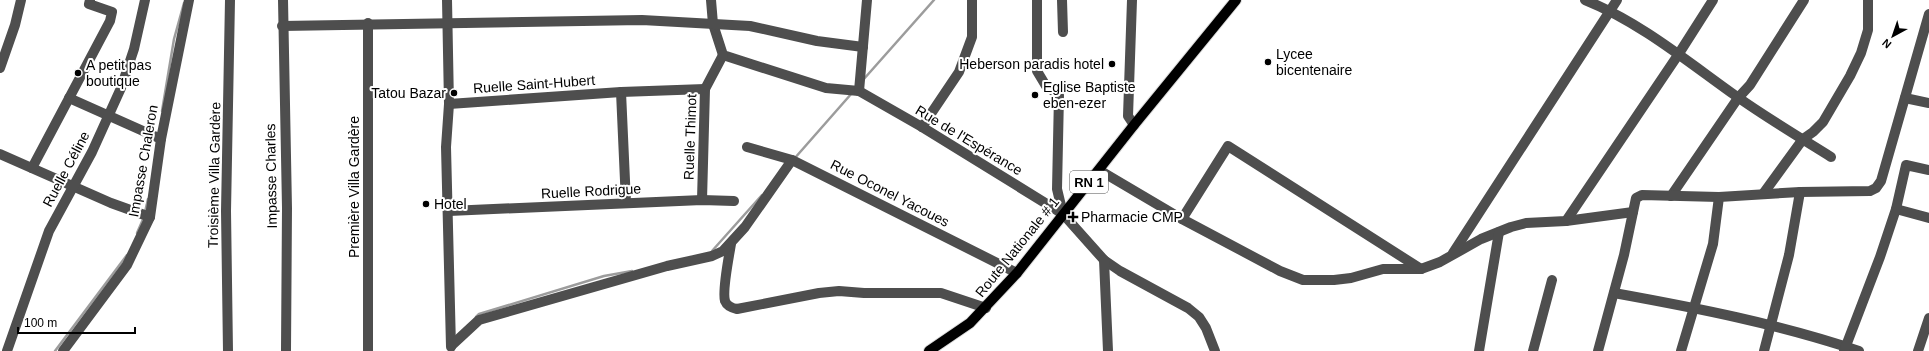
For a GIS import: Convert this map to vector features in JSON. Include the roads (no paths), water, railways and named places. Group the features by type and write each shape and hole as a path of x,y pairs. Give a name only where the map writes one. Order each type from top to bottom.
{"main road":[{"name":"Route Nationale # 1","path":"929,351 970,323 986,308 1017,273 1134,125 1236,0"}],"street":[{"path":"0,68 15,25 21,0"},
{"path":"32,168 110,21 112,12 89,4 90,0"},
{"name":"Ruelle Céline","path":"7,351 49,230 92,152 126,75 134,49 145,0"},
{"name":"Impasse Chaleron","path":"63,351 127,265 150,217 161,139 189,0"},
{"name":"Troisième Villa Gardère","path":"228,351 226,211 230,0"},
{"name":"Impasse Charles","path":"283,0 282,26 287,208 286,351"},
{"path":"447,0 446,24 449,104 446,147 449,211 451,348"},
{"path":"711,0 713,24 723,55 826,88 859,91 867,0"},
{"path":"922,127 959,72 972,37 972,0"},
{"path":"1037,0 1037,70 1046,86 1059,95 1057,189 1063,214 1104,260 1120,271 1188,308 1199,317 1206,328 1215,351"},
{"path":"1062,0 1063,32"},
{"path":"1132,0 1128,116 1134,125"},
{"path":"1586,0 1611,10 1738,98 1831,157"},
{"path":"1452,255 1617,0"},
{"path":"1566,220 1678,55 1713,0"},
{"path":"1671,196 1738,98 1750,85 1804,0"},
{"path":"1762,194 1803,139 1823,122 1850,76 1861,53 1868,30 1868,0"},
{"path":"1598,351 1614,293 1636,198 1642,196 1720,197 1800,192 1870,191 1876,188 1881,181 1929,14"},
{"path":"282,26 368,23 446,24 556,20 626,20 750,26 818,42 863,47"},
{"name":"Première Villa Gardère","path":"368,23 368,351"},
{"name":"Ruelle Thimot","path":"702,200 705,89 723,55"},
{"name":"Ruelle Saint-Hubert","path":"449,104 621,92 705,89"},
{"name":"Rue de l'Espérance","path":"859,91 922,127 1063,214"},
{"path":"621,92 626,203"},
{"path":"69,98 108,117 161,139"},
{"path":"1905,98 1929,103"},
{"path":"1182,219 1228,146 1421,269"},
{"name":"Rue Oconel Yacoues","path":"747,147 792,160 1017,273"},
{"path":"0,154 111,203 150,217"},
{"path":"451,348 470,326 479,320 667,266 712,256 723,251 745,227 792,160"},
{"path":"1844,349 1880,258 1896,209 1906,165 1929,170"},
{"path":"1099,170 1182,219 1280,271 1303,280 1319,281 1351,278 1383,269 1421,269 1452,255 1481,239 1526,223 1633,212"},
{"path":"1764,351 1789,255 1800,192"},
{"path":"1682,351 1713,244 1720,197"},
{"name":"Ruelle Rodrigue","path":"449,211 702,200 734,201"},
{"path":"1896,209 1929,218"},
{"path":"1479,351 1499,232"},
{"path":"731,244 725,295 727,304 732,308 737,309 819,293 839,291 864,293 941,292 986,308"},
{"path":"1104,260 1108,351"},
{"path":"1533,351 1552,280"},
{"path":"1614,293 1694,307 1770,325 1844,349 1859,351"},
{"path":"1918,351 1929,318"}],"waterway":[{"path":"863,80 934,0"},
{"path":"162,111 174,39 184,3"},
{"path":"794,159 852,93"},
{"path":"712,251 762,195"},
{"path":"145,212 148,199"},
{"path":"137,233 144,217"},
{"path":"55,351 127,255"},
{"path":"476,317 479,314 604,276 632,271"}],"place":[{"name":"Lycee bicentenaire","path":"1268,62"},
{"name":"Heberson paradis hotel","path":"1112,64"},
{"name":"A petit pas boutique","path":"78,73"},
{"name":"Tatou Bazar","path":"454,93"},
{"name":"Eglise Baptiste eben-ezer","path":"1035,95"},
{"name":"Hotel","path":"426,204"},
{"name":"Pharmacie CMP","path":"1073,217"}]}
